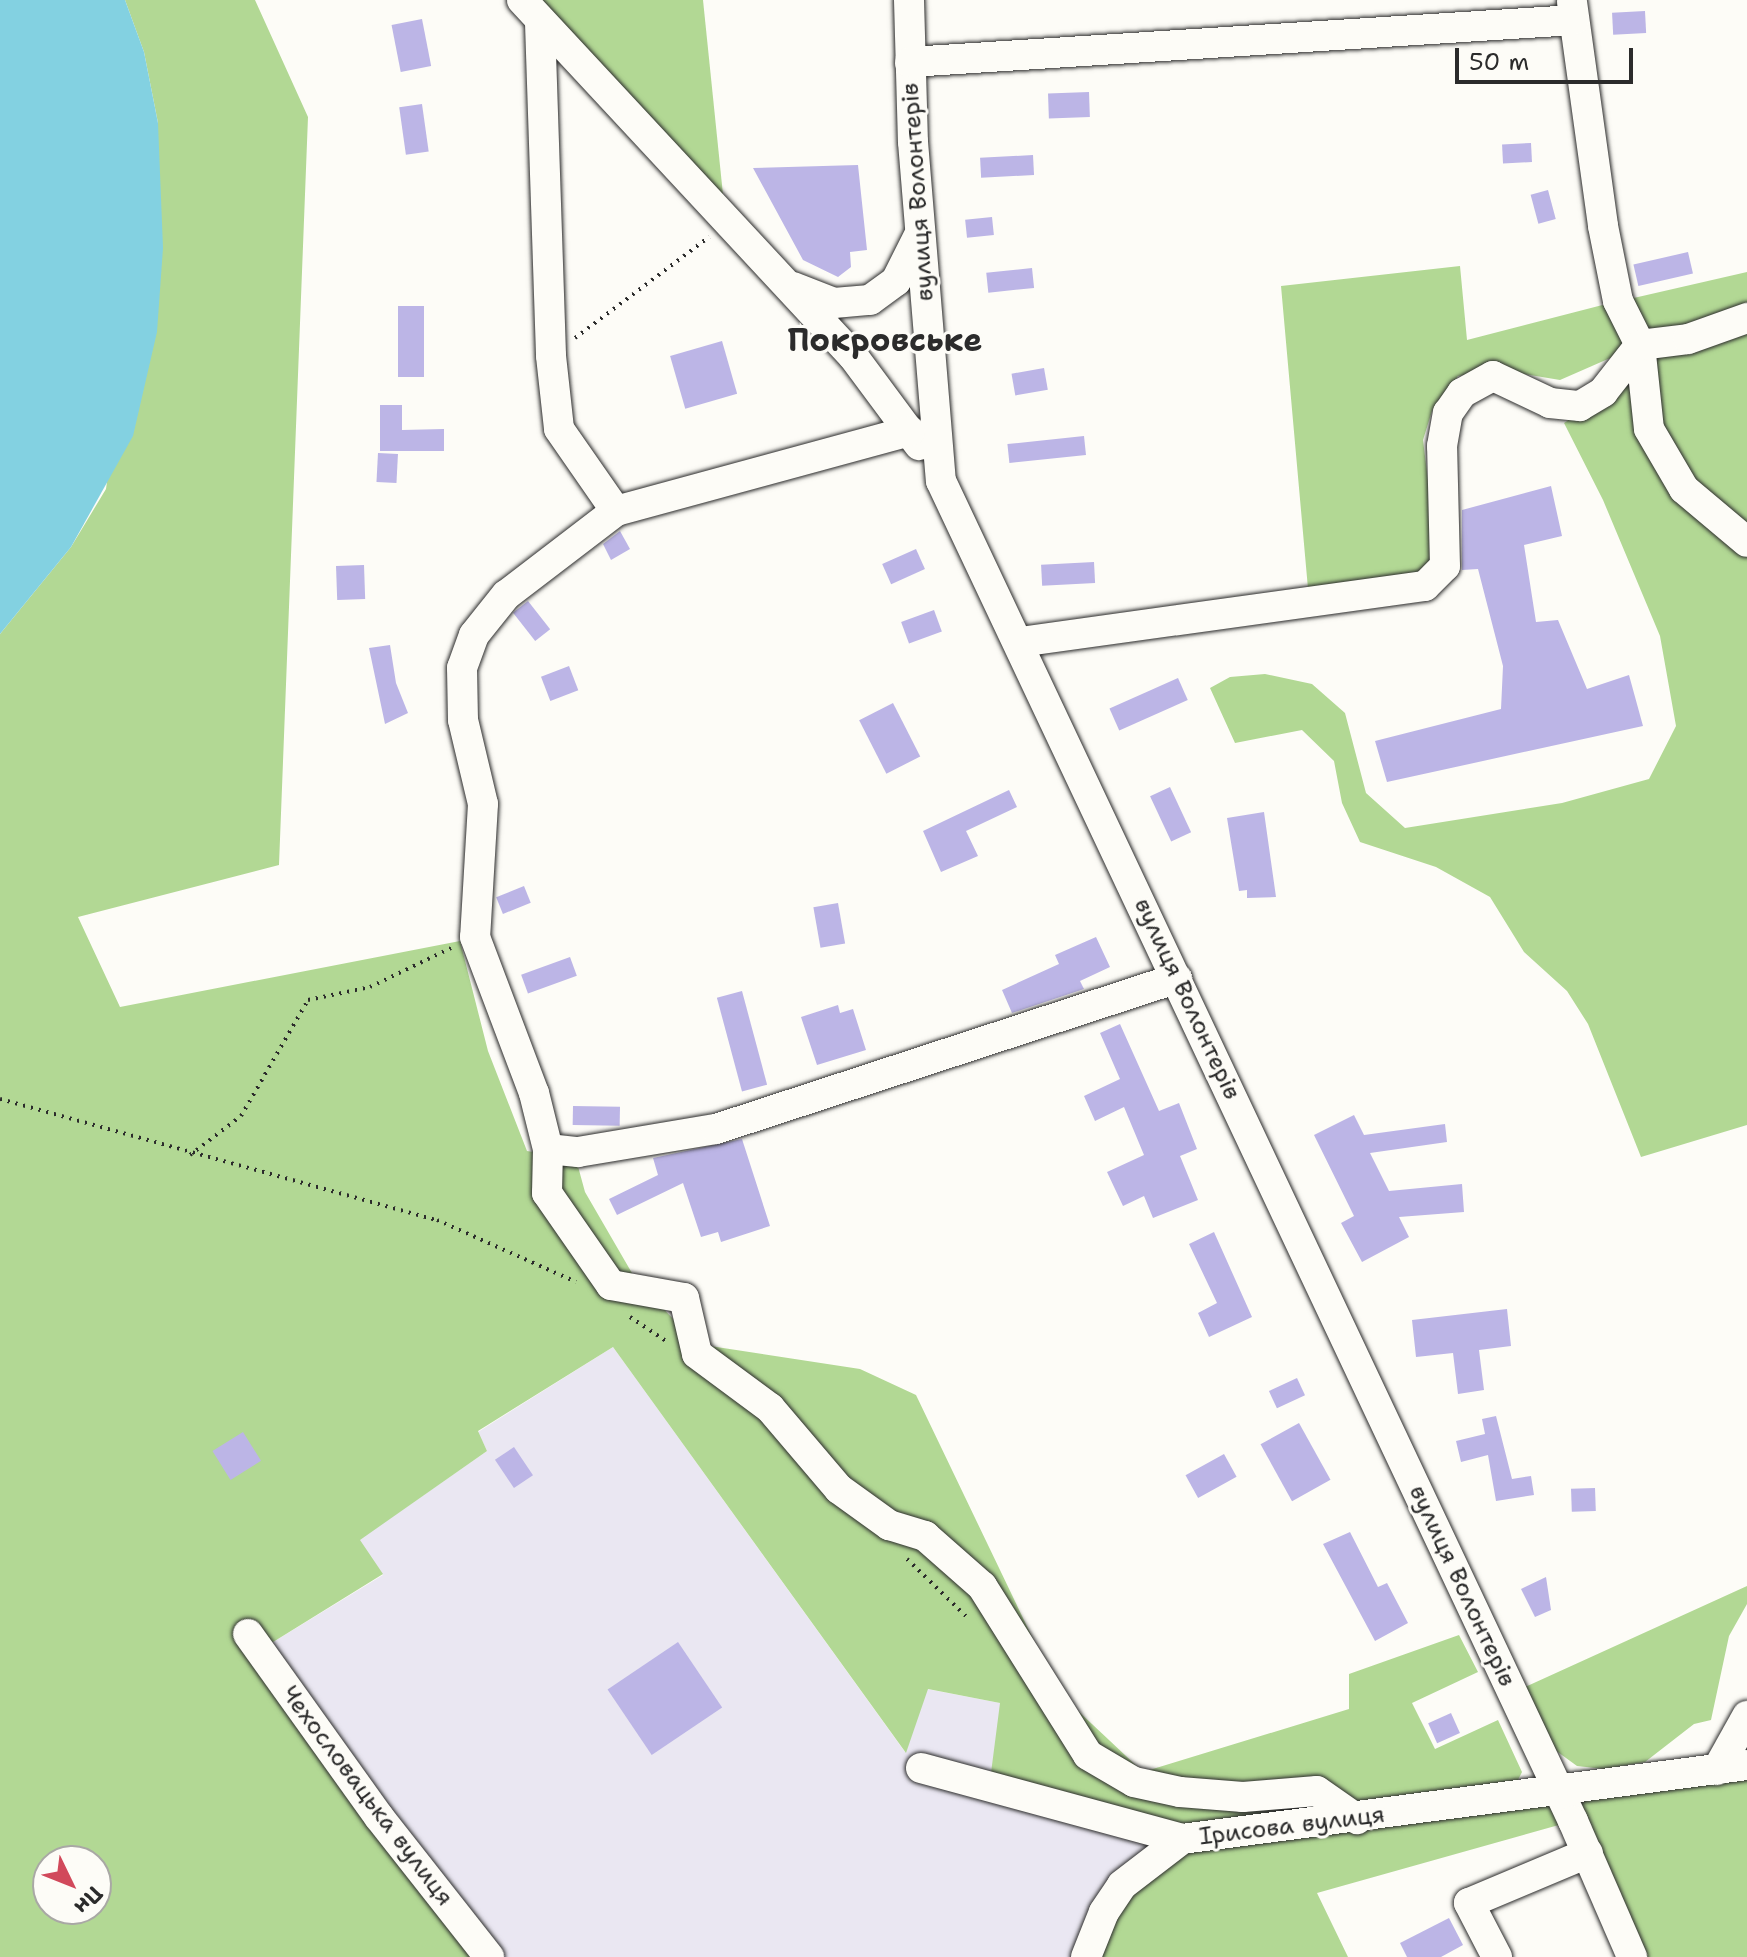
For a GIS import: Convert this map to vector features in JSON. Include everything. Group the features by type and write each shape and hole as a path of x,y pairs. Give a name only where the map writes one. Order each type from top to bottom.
{"street":[{"name":"вулиця Волонтерів","path":"909,0 920,234 941,481 1020,642 1588,1853 1632,1957"},
{"path":"910,62 1573,10 1609,256 1618,301 1640,345 1649,429 1666,463 1704,509 1747,542"},
{"path":"531,12 781,283 853,356 910,431 941,481"},
{"path":"531,12 551,356 559,429 616,511"},
{"path":"781,283 834,303 870,300 896,281 920,234"},
{"path":"1020,642 1425,586 1445,566 1442,446 1448,413 1462,393 1493,376 1522,385 1550,403 1580,406 1603,392 1640,345 1688,339 1747,318"},
{"path":"910,431 616,511 506,595 474,635 462,668 463,720 483,804 475,937 534,1093 548,1149 547,1193 611,1285 684,1298 697,1354 770,1408 839,1489 889,1525 925,1536 982,1586 1088,1755 1134,1782 1180,1792 1243,1797 1317,1791 1357,1819"},
{"path":"548,1149 578,1152 716,1129 1177,978"},
{"name":"Чехословацька вулиця","path":"248,1634 379,1817 489,1957"},
{"path":"1717,1770 1747,1716"},
{"name":"Ірисова вулиця","path":"1086,1957 1104,1912 1122,1885 1182,1839 1357,1819 1747,1765"},
{"path":"921,1768 1182,1839"},
{"path":"1497,1957 1469,1903 1588,1853"}],"path":[{"path":"551,356 726,224"},
{"path":"190,1155 241,1116 308,1000 370,987 475,937"},
{"path":"0,1099 190,1155 437,1220 586,1287"},
{"path":"627,1315 676,1350"},
{"path":"900,1553 975,1625"}],"shaded area":[{"path":"613,1347 905,1752 927,1689 1000,1703 1169,1827 1086,1957 489,1957 265,1647 383,1575 359,1540 487,1451 478,1432"}],"green space":[{"path":"125,0 255,0 308,117 279,865 78,917 120,1007 460,941 488,1051 527,1151 576,1159 585,1192 636,1280 697,1344 860,1369 916,1395 1059,1693 1143,1772 1349,1709 1349,1674 1459,1635 1478,1672 1412,1703 1435,1749 1498,1720 1522,1772 1516,1784 1169,1827 991,1773 1000,1703 928,1689 906,1753 613,1347 478,1431 487,1451 360,1540 383,1574 265,1647 489,1957 0,1957 0,634 71,547 106,489 158,123 144,52"},
{"path":"522,0 703,0 726,224"},
{"path":"1460,266 1467,340 1618,301 1640,345 1560,380 1500,370 1458,376 1432,411 1423,440 1440,577 1309,600 1281,286"},
{"path":"1747,272 1747,311 1643,337 1625,300"},
{"path":"1747,326 1747,1125 1641,1157 1588,1024 1567,991 1524,952 1490,897 1436,867 1360,842 1342,803 1334,761 1302,730 1235,743 1210,688 1230,677 1265,674 1312,684 1345,713 1366,793 1405,828 1562,803 1649,779 1676,726 1660,636 1603,500 1564,423 1606,396 1648,354"},
{"path":"1747,1586 1747,1604 1729,1636 1711,1720 1694,1724 1645,1762 1604,1769 1577,1766 1555,1750 1523,1688"},
{"path":"1747,1765 1747,1957 1632,1957 1573,1821 1317,1893 1348,1957 1086,1957 1164,1851"}],"water":[{"path":"0,0 125,0 144,52 158,123 163,248 157,332 133,436 71,547 0,634"}],"building":[{"path":"1645,11 1646,33 1613,35 1612,13"},
{"path":"422,19 431,66 401,72 392,25"},
{"path":"1089,92 1090,117 1049,118 1048,93"},
{"path":"422,104 429,152 406,155 399,107"},
{"path":"1531,143 1532,162 1503,163 1502,145"},
{"path":"1033,155 1034,175 981,178 980,158"},
{"path":"858,165 867,250 850,252 851,267 838,277 803,260 753,168"},
{"path":"1548,190 1556,219 1538,224 1531,195"},
{"path":"992,217 994,235 967,238 965,220"},
{"path":"1688,252 1693,273 1638,286 1633,265"},
{"path":"1032,268 1034,288 988,293 986,273"},
{"path":"398,306 424,306 424,377 398,377"},
{"path":"722,341 737,394 685,409 670,356"},
{"path":"1044,368 1048,390 1015,395 1012,374"},
{"path":"380,405 402,405 402,430 444,429 444,451 380,451"},
{"path":"1084,436 1086,455 1009,463 1007,444"},
{"path":"378,453 398,454 396,483 376,482"},
{"path":"1551,486 1562,536 1524,545 1536,622 1558,620 1587,689 1629,675 1643,726 1387,782 1375,741 1501,709 1503,666 1478,569 1462,570 1462,510"},
{"path":"620,531 630,549 611,560 603,544"},
{"path":"916,549 925,569 891,584 882,564"},
{"path":"1094,562 1095,583 1042,586 1041,565"},
{"path":"364,565 365,599 337,600 336,566"},
{"path":"528,601 550,629 535,641 513,613"},
{"path":"934,610 942,632 909,644 901,622"},
{"path":"390,645 396,683 408,713 385,724 369,648"},
{"path":"569,666 578,690 550,701 541,677"},
{"path":"1178,678 1188,700 1119,730 1109,709"},
{"path":"893,703 920,756 886,774 859,720"},
{"path":"1170,787 1191,832 1171,842 1150,796"},
{"path":"1009,790 1017,807 966,831 978,856 941,872 923,831"},
{"path":"1264,812 1276,897 1247,898 1247,890 1239,891 1227,818"},
{"path":"524,886 531,903 503,914 496,897"},
{"path":"838,903 845,943 820,948 813,907"},
{"path":"1096,937 1110,967 1080,981 1084,989 1012,1013 1002,990 1059,964 1055,955"},
{"path":"570,957 577,976 528,994 521,975"},
{"path":"742,991 767,1085 742,1091 717,998"},
{"path":"838,1005 840,1013 853,1009 866,1050 817,1065 801,1017"},
{"path":"1120,1024 1159,1111 1179,1103 1197,1149 1180,1156 1198,1200 1153,1218 1144,1196 1123,1206 1107,1172 1144,1155 1124,1107 1095,1121 1084,1096 1120,1079 1100,1033"},
{"path":"573,1106 620,1107 620,1126 573,1125"},
{"path":"1354,1115 1364,1135 1445,1124 1447,1142 1370,1153 1389,1191 1462,1184 1464,1212 1399,1217 1409,1237 1362,1262 1341,1223 1354,1216 1314,1135"},
{"path":"742,1139 770,1226 721,1242 718,1232 701,1237 683,1183 617,1215 609,1199 658,1175 653,1158"},
{"path":"1214,1232 1252,1317 1209,1337 1198,1313 1217,1303 1189,1244"},
{"path":"1507,1309 1511,1346 1479,1350 1484,1390 1458,1394 1453,1353 1416,1357 1412,1320"},
{"path":"1297,1378 1305,1395 1277,1408 1269,1391"},
{"path":"1496,1416 1512,1479 1531,1476 1534,1495 1496,1501 1488,1455 1461,1462 1456,1441 1485,1434 1482,1419"},
{"path":"1299,1423 1331,1480 1292,1501 1261,1444"},
{"path":"243,1432 261,1461 230,1480 212,1451"},
{"path":"514,1447 533,1475 514,1488 495,1460"},
{"path":"1224,1454 1237,1477 1198,1498 1186,1475"},
{"path":"1595,1488 1596,1511 1572,1512 1571,1489"},
{"path":"1350,1532 1378,1587 1387,1583 1408,1623 1375,1641 1323,1544"},
{"path":"1546,1577 1551,1610 1535,1617 1521,1589"},
{"path":"678,1642 722,1707 652,1755 608,1690"},
{"path":"1451,1713 1460,1733 1437,1743 1428,1723"},
{"path":"1449,1918 1463,1945 1441,1957 1407,1957 1400,1943"}],"district":[{"name":"Покровське","path":"885,340"}]}
